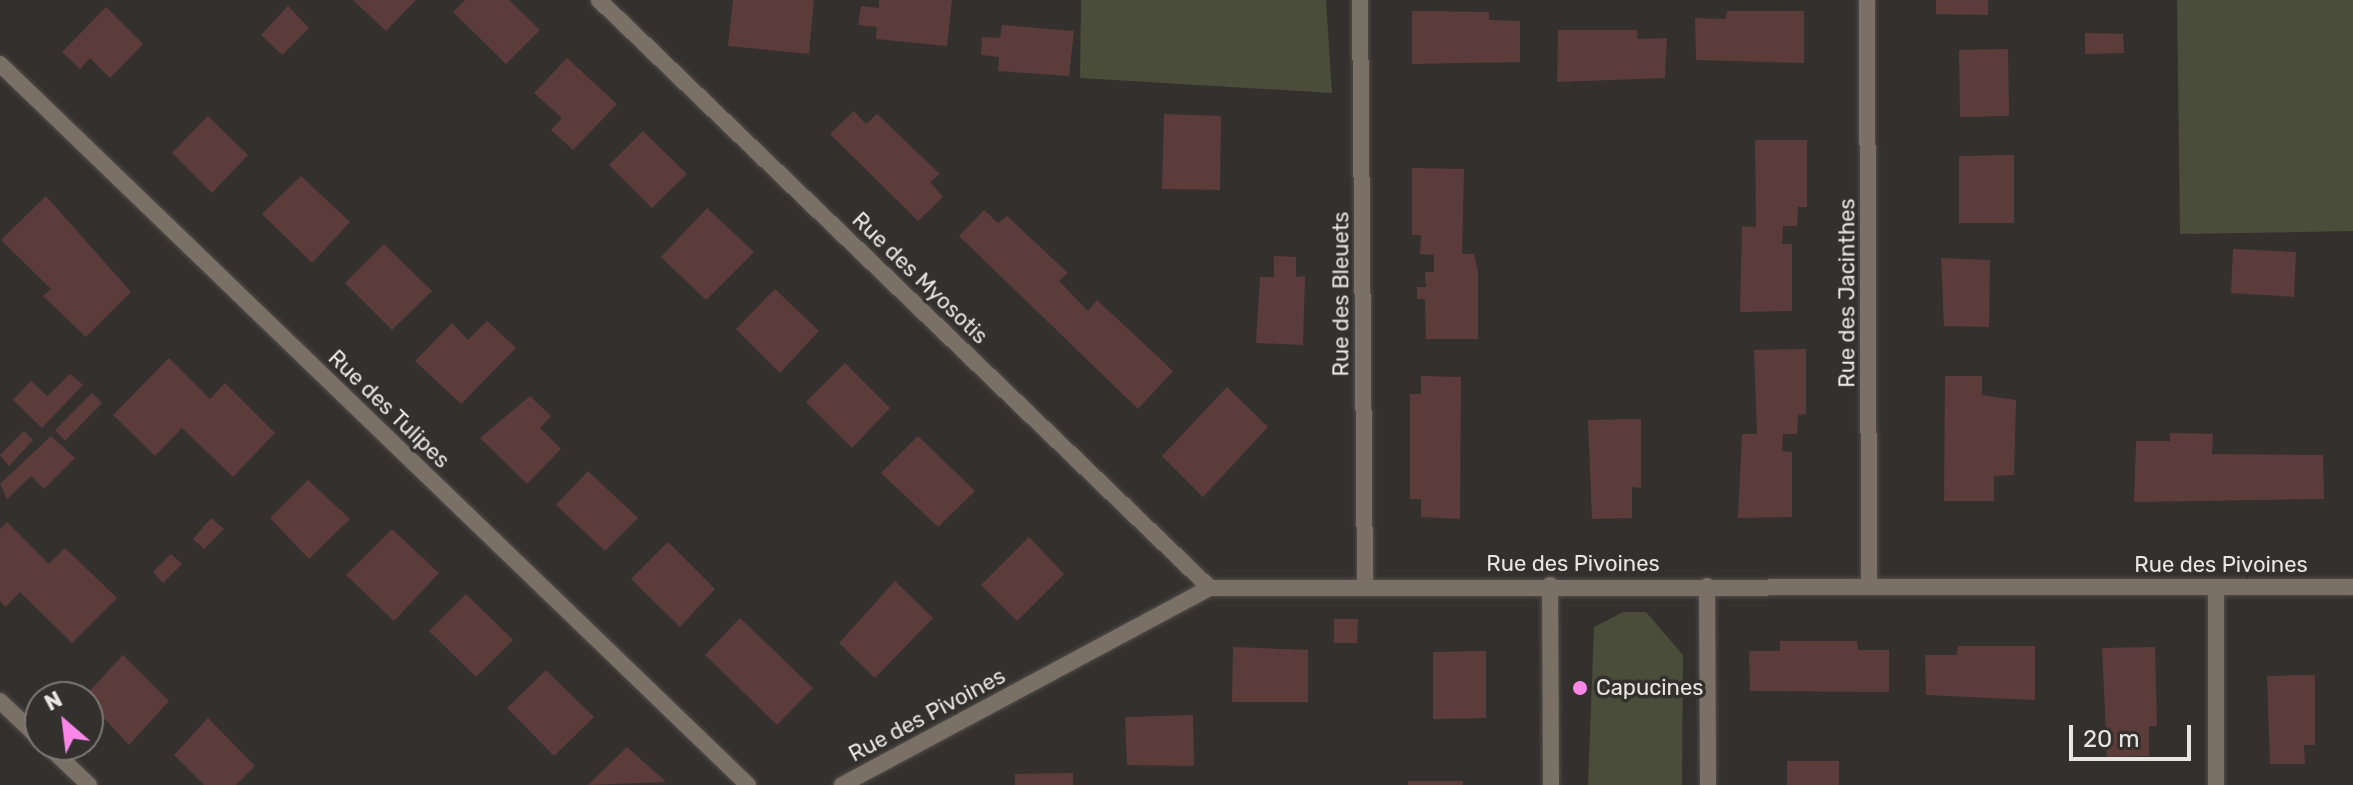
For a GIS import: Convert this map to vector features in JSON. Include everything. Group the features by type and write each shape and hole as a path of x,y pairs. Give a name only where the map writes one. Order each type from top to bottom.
{"street":[{"name":"Rue des Myosotis","path":"599,0 1210,588"},
{"name":"Rue des Bleuets","path":"1360,0 1365,587"},
{"name":"Rue des Jacinthes","path":"1867,0 1869,587"},
{"name":"Rue des Tulipes","path":"0,64 748,785"},
{"name":"Rue des Pivoines","path":"842,785 1210,588 1550,585 2353,587"},
{"path":"1550,585 1551,785"},
{"path":"1707,586 1708,785"},
{"path":"2216,587 2216,785"},
{"path":"0,701 24,724"},
{"path":"64,761 89,785"}],"green space":[{"path":"1081,0 1326,0 1332,93 1080,78"},
{"path":"2177,0 2353,0 2353,231 2180,234"},
{"path":"1623,612 1646,612 1683,655 1682,785 1588,785 1594,627"}],"building":[{"path":"353,0 416,0 386,31"},
{"path":"465,0 509,0 540,30 506,64 453,12"},
{"path":"733,0 814,0 809,54 728,46"},
{"path":"879,0 952,0 947,46 876,39 877,27 858,25 861,6 879,8"},
{"path":"1936,0 1988,0 1988,15 1936,14"},
{"path":"288,6 309,28 282,55 261,35"},
{"path":"106,7 143,44 110,78 90,58 80,69 62,52"},
{"path":"1412,11 1489,12 1489,20 1520,21 1520,62 1412,64"},
{"path":"1727,11 1804,11 1804,63 1696,60 1695,18 1726,19"},
{"path":"1002,25 1074,31 1069,76 998,71 999,57 981,55 982,37 1000,38"},
{"path":"1558,30 1637,30 1638,39 1667,38 1665,78 1557,82"},
{"path":"2085,33 2123,34 2124,53 2085,54"},
{"path":"2008,49 2009,116 1960,117 1959,50"},
{"path":"567,58 617,104 573,150 551,130 562,118 534,93"},
{"path":"854,111 866,124 877,114 940,174 930,182 943,197 918,221 830,134"},
{"path":"1164,114 1221,116 1220,190 1162,189"},
{"path":"208,116 248,155 212,193 172,153"},
{"path":"643,131 687,174 652,208 609,165"},
{"path":"1755,140 1807,140 1807,207 1798,207 1797,226 1783,226 1782,244 1792,244 1792,311 1740,312 1742,226 1756,227"},
{"path":"2014,155 2014,223 1959,223 1959,156"},
{"path":"1412,168 1464,169 1462,254 1474,254 1478,272 1478,339 1426,339 1425,299 1417,299 1417,287 1426,287 1425,272 1434,272 1434,255 1420,254 1421,235 1412,235"},
{"path":"301,176 350,222 312,263 262,214"},
{"path":"46,196 131,292 86,337 43,296 51,289 1,240"},
{"path":"707,208 754,252 706,300 661,257"},
{"path":"984,210 998,223 1007,216 1068,273 1059,281 1088,311 1097,300 1173,371 1138,409 959,236"},
{"path":"384,244 432,291 392,330 345,283"},
{"path":"2233,249 2296,252 2294,297 2231,293"},
{"path":"1274,256 1296,257 1296,277 1305,276 1303,345 1256,343 1260,277 1274,277"},
{"path":"1941,258 1990,260 1989,327 1944,326"},
{"path":"775,289 819,331 780,373 736,329"},
{"path":"487,321 516,348 461,404 415,361 452,323 468,340"},
{"path":"1806,349 1806,414 1798,415 1797,434 1783,434 1782,451 1792,452 1792,517 1738,518 1742,434 1757,434 1754,350"},
{"path":"169,358 210,399 225,383 275,433 233,477 182,428 155,456 113,415"},
{"path":"845,363 890,408 852,448 806,402"},
{"path":"70,374 83,385 42,428 13,400 31,381 47,396"},
{"path":"1421,376 1461,377 1460,519 1421,517 1421,499 1410,499 1410,394 1421,394"},
{"path":"1945,376 1982,376 1982,395 2016,400 2014,475 1994,476 1994,501 1944,501"},
{"path":"1227,387 1268,427 1203,497 1162,456"},
{"path":"92,393 102,403 65,441 55,430"},
{"path":"530,396 551,416 540,428 561,449 527,484 480,438"},
{"path":"1641,419 1641,488 1632,487 1632,518 1592,519 1588,420"},
{"path":"24,431 33,440 9,466 0,455"},
{"path":"2170,433 2213,434 2212,454 2323,455 2324,499 2134,502 2136,441 2170,441"},
{"path":"51,436 75,458 44,489 31,476 7,499 0,484"},
{"path":"918,436 975,491 938,527 881,473"},
{"path":"588,471 638,518 605,551 556,505"},
{"path":"308,480 350,519 309,559 270,518"},
{"path":"211,518 224,529 204,549 193,539"},
{"path":"7,522 49,564 65,548 117,598 72,643 20,592 6,607 0,601 0,529"},
{"path":"392,529 439,573 394,621 346,575"},
{"path":"1029,537 1064,574 1017,621 981,585"},
{"path":"668,542 715,589 680,627 631,579"},
{"path":"171,554 182,564 163,583 153,572"},
{"path":"895,581 933,618 875,678 839,643"},
{"path":"466,594 513,640 476,677 429,631"},
{"path":"740,618 813,688 777,725 705,655"},
{"path":"1334,619 1358,619 1357,643 1334,643"},
{"path":"1780,641 1857,641 1858,650 1889,650 1889,692 1750,691 1749,651 1780,651"},
{"path":"1958,646 2035,646 2035,700 1926,695 1925,655 1957,655"},
{"path":"1233,647 1308,650 1308,702 1232,702"},
{"path":"2155,647 2157,726 2149,726 2149,756 2107,757 2102,648"},
{"path":"1486,651 1486,718 1433,719 1433,652"},
{"path":"123,655 169,701 129,745 104,718 104,681 99,681"},
{"path":"546,670 594,717 554,756 507,708"},
{"path":"2315,675 2315,745 2304,745 2305,764 2270,764 2267,676"},
{"path":"1193,715 1194,766 1127,765 1125,717"},
{"path":"208,718 255,766 236,785 204,785 174,755"},
{"path":"627,747 666,782 588,785"},
{"path":"1787,761 1839,761 1839,785 1787,785"},
{"path":"1073,773 1073,785 1015,785 1015,774"},
{"path":"1408,781 1463,781 1463,785 1408,785"}],"place":[{"name":"Capucines","path":"1580,688"}]}
